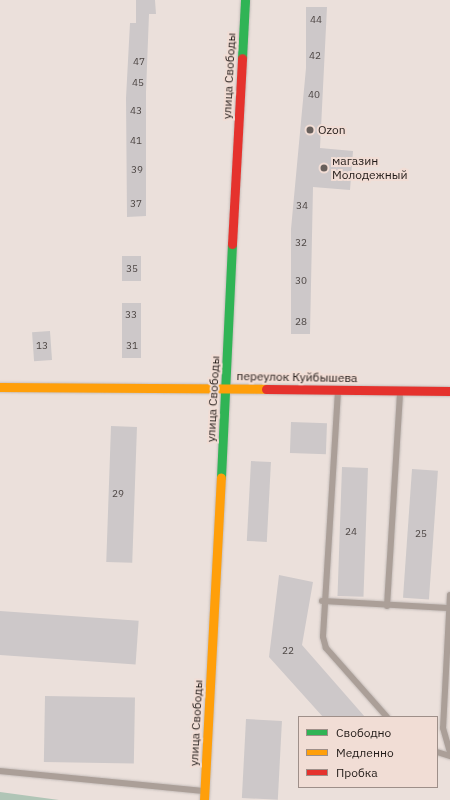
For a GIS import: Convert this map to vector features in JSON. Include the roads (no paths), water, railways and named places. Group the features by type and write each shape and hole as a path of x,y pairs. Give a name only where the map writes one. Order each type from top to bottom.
{"main road":[{"name":"улица Свободы","path":"205,795 245,0"},
{"name":"переулок Куйбышева","path":"0,387 450,391"}],"lane":[{"path":"338,390 322,601 326,648 386,716"},
{"path":"387,606 400,390"},
{"path":"450,595 443,728 450,752"},
{"path":"322,601 387,606 449,608"},
{"path":"438,752 450,756"},
{"path":"0,771 205,795"}],"place":[{"name":"Ozon","path":"310,130"},
{"name":"магазин Молодежный","path":"324,168"}]}
